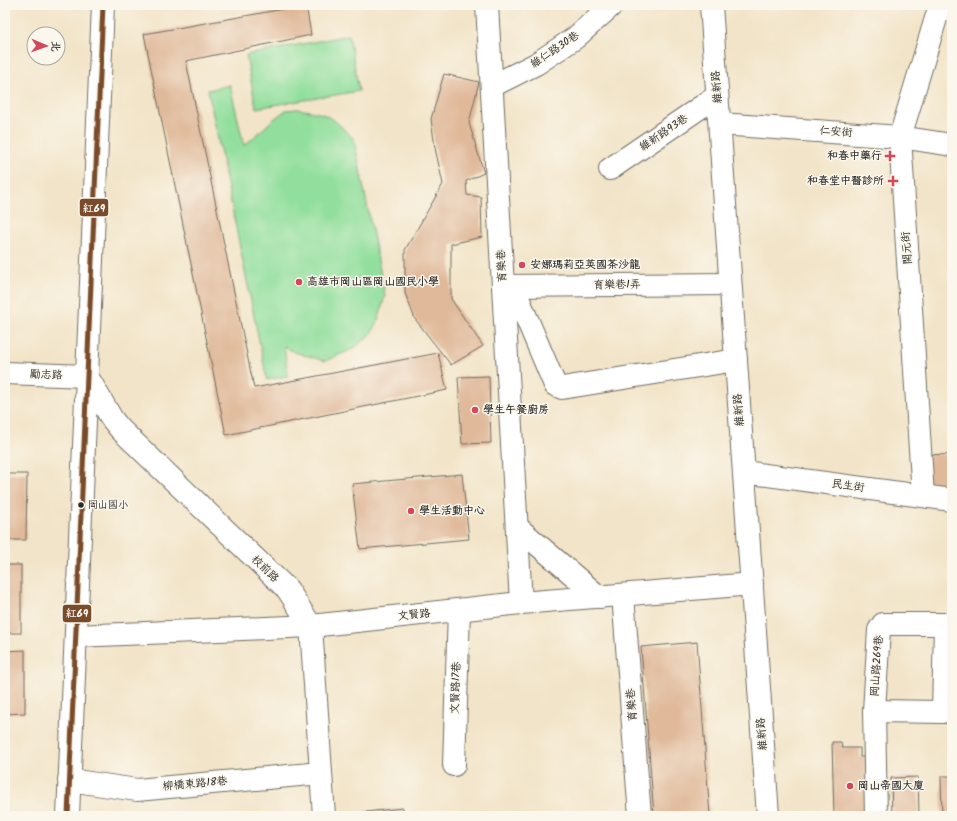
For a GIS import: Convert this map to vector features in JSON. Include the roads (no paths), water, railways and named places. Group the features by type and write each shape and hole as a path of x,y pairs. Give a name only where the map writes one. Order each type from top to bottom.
{"street":[{"path":"68,816 103,5"},
{"name":"育樂巷","path":"488,5 492,86 508,286 521,603"},
{"name":"維仁路30巷","path":"492,86 536,64 575,38 612,5"},
{"name":"維新路","path":"711,5 768,816"},
{"name":"開元街","path":"923,496 900,137 940,5"},
{"name":"維新路93巷","path":"610,169 717,96"},
{"name":"仁安街","path":"720,124 900,137 952,145"},
{"name":"育樂巷1弄","path":"508,286 730,284"},
{"path":"508,286 555,385 562,388 736,360"},
{"name":"勵志路","path":"5,373 86,376"},
{"name":"校前路","path":"86,376 112,419 120,429 288,590 311,626 324,816"},
{"name":"民生街","path":"744,472 952,500"},
{"path":"517,527 599,597"},
{"name":"文賢路","path":"76,636 311,626 521,603 752,584"},
{"name":"育樂巷","path":"623,595 640,816"},
{"name":"文賢路17巷","path":"454,765 459,610"},
{"name":"岡山路269巷","path":"874,711 943,712 945,624 883,624 879,630 874,711 876,816"},
{"name":"柳橋東路18巷","path":"69,780 137,790 321,773"}],"place":[{"name":"和春中藥行","path":"890,156"},
{"name":"和春堂中醫診所","path":"893,181"},
{"name":"安娜瑪莉亞英國茶沙龍","path":"522,265"},
{"name":"高雄市岡山區岡山國民小學","path":"299,282"},
{"name":"學生午餐廚房","path":"475,410"},
{"name":"岡山國小","path":"81,505"},
{"name":"學生活動中心","path":"411,511"},
{"name":"岡山帝國大廈","path":"850,786"}]}
